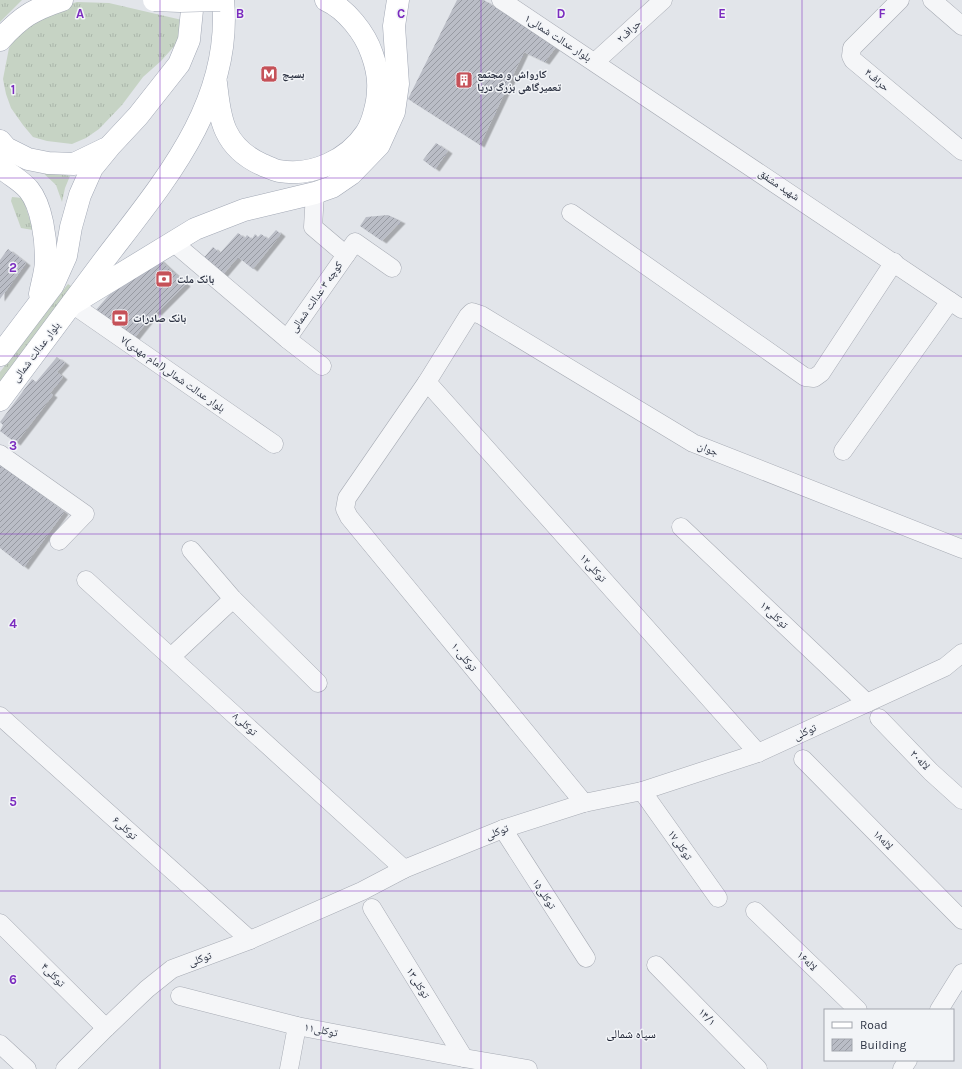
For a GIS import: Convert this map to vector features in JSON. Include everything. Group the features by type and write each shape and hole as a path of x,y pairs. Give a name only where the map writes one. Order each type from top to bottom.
{"main road":[{"path":"0,40 14,24 30,12 62,0"},
{"path":"154,0 220,0"},
{"path":"0,355 53,285 66,256 71,227 83,188 92,168 138,116 179,64 189,40 193,0"},
{"path":"223,0 225,12 223,45 216,80 219,107 225,130 233,143 251,160 279,171 303,172 328,165 351,151 367,132 375,108 378,89 377,70 370,48 360,31 348,16 331,2 326,0"},
{"path":"72,304 195,229 244,210 315,193 332,187 351,174 379,144 394,112 398,84 394,26 398,0"},
{"name":"بلوار عدالت شمالی","path":"0,400 144,209 180,156 204,112 216,80"},
{"path":"0,141 6,148 28,159 48,163 74,164 110,146"},
{"path":"0,166 30,191 36,202 43,226 46,261 38,306"}],"street":[{"name":"بلوار عدالت شمالی۱","path":"501,0 595,62"},
{"name":"حراف۲","path":"595,62 663,0"},
{"name":"حراف۴","path":"900,0 852,48 851,56 853,60 962,151"},
{"path":"932,0 962,26"},
{"name":"شهید مشفق","path":"595,62 956,305"},
{"name":"کوچه ۳ عدالت شمالی","path":"315,193 313,227 346,255"},
{"path":"571,213 805,377 814,378 821,373 894,262"},
{"path":"174,242 287,339 322,366"},
{"name":"کوچه ۳ عدالت شمالی","path":"287,339 355,242 392,268"},
{"name":"۷بلوار عدالت شمالی(امام مهدی)","path":"72,304 274,444"},
{"path":"843,451 956,305"},
{"name":"جوان","path":"427,382 468,316 472,312 481,314 693,443 962,549"},
{"name":"۱۰توکلی","path":"427,382 347,498 345,509 349,517 584,803"},
{"name":"توکلی۱۲","path":"427,382 758,753"},
{"path":"0,454 85,514 59,541"},
{"name":"توکلی۱۴","path":"681,527 867,703"},
{"path":"191,550 233,600 318,683"},
{"name":"توکلی۸","path":"86,580 404,869"},
{"path":"171,657 233,600"},
{"name":"توکلی","path":"65,1069 147,989 172,969 250,940 362,891 404,869 503,829 584,803 642,791 758,753 945,667 962,653"},
{"name":"توکلی۶","path":"0,716 250,940"},
{"name":"لاله۲۰","path":"880,718 931,772 962,800"},
{"name":"لاله۱۸","path":"803,759 962,920"},
{"name":"توکلی۱۷","path":"642,791 718,898"},
{"name":"توکلی۱۵","path":"503,829 586,958"},
{"name":"توکلی۱۳","path":"372,908 464,1058"},
{"name":"لاله۱۶","path":"755,911 857,1009"},
{"name":"توکلی۴","path":"0,923 106,1028"},
{"name":"۱۴/۱","path":"656,965 758,1069"},
{"path":"940,1009 959,984"},
{"name":"توکلی۱۱","path":"180,996 297,1026 528,1069"},
{"path":"289,1069 297,1026"},
{"path":"0,1044 27,1069"}],"green space":[{"path":"0,0 22,0 0,22"},
{"path":"77,2 109,3 182,20 178,42 161,61 143,77 122,105 99,129 86,138 72,144 47,141 33,137 11,108 3,79 9,48 20,32 54,9"},
{"path":"40,170 70,176 65,188 62,202 56,185"},
{"path":"12,197 23,198 33,230 21,228 11,201"},
{"path":"68,284 71,286 56,313 0,386 0,372"}],"building":[{"name":"کارواش و مجتمع تعمیرگاهی بزرگ دریا","path":"457,0 484,0 556,47 545,62 524,52 480,145 408,99"},
{"path":"436,143 448,151 435,169 423,160"},
{"path":"388,215 401,221 382,241 360,226 366,217"},
{"path":"276,230 281,234 253,269 238,257 221,277 202,260 213,247 220,253 238,233 245,238 247,235 252,239 255,234 258,237 261,234 268,239"},
{"path":"8,249 26,263 0,299 0,260"},
{"path":"158,258 186,284 157,313 155,312 132,341 95,311 109,295 126,284 139,270 143,274"},
{"path":"57,357 65,363 57,372 63,377 50,393 53,395 16,443 0,431 3,425 0,422 32,379 36,382"},
{"path":"0,463 64,512 24,567 0,548"}],"place":[{"name":"بسیج","path":"269,74"},
{"name":"کارواش و مجتمع تعمیرگاهی بزرگ دریا","path":"464,80"},
{"name":"بانک ملت","path":"164,279"},
{"name":"بانک صادرات","path":"120,318"}],"district":[{"name":"سپاه شمالی","path":"631,1034"}]}
